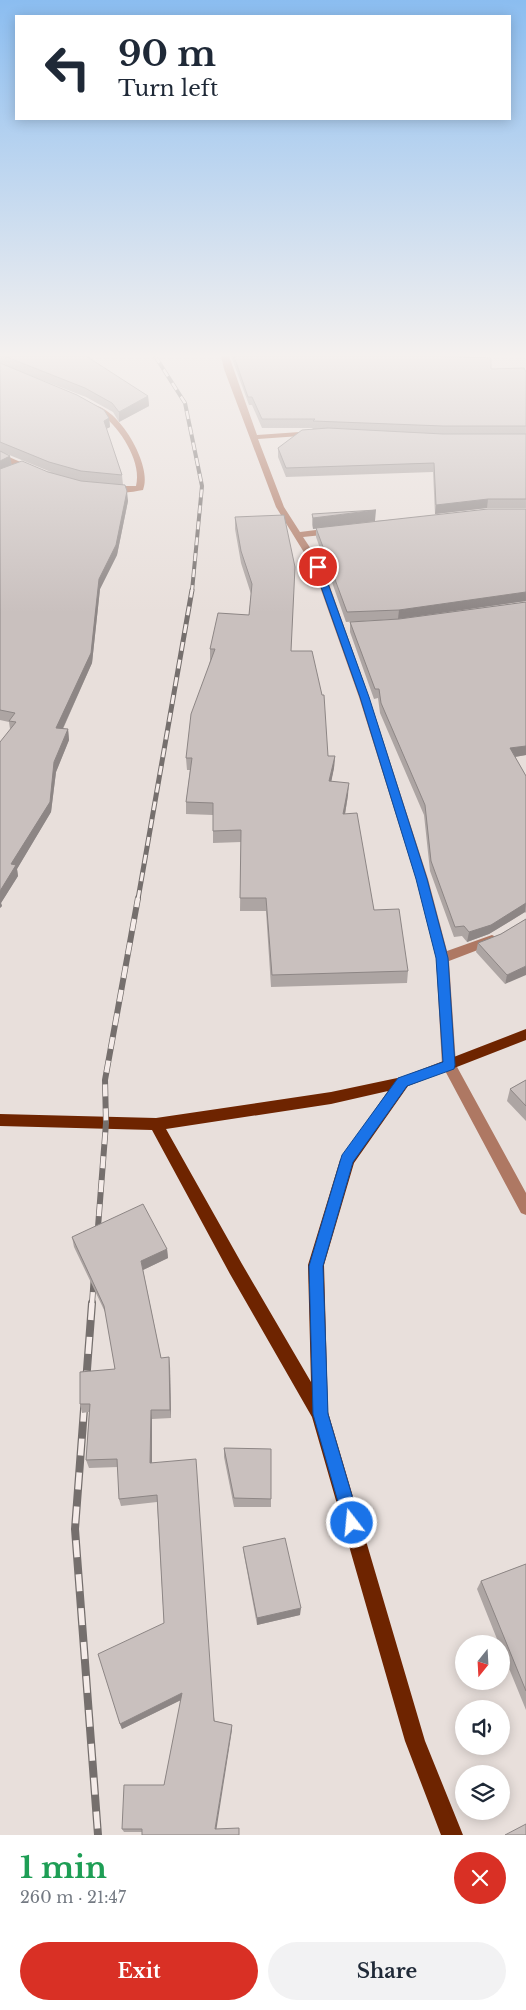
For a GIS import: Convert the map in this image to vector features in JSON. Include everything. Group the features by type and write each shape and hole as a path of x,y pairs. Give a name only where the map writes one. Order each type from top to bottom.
{"main road":[{"path":"0,1120 156,1124 331,1098 402,1082 526,1034"},
{"path":"320,1414 316,1266 347,1160 402,1082"},
{"path":"156,1124 236,1269 320,1414 415,1741 452,1835"}],"street":[{"path":"105,489 130,490 140,488 142,484 140,461 127,442"},
{"path":"257,442 280,507 318,567 344,627 364,697 422,879 442,958 449,1065 526,1208"},
{"path":"0,454 22,467 37,472"},
{"path":"7,473 22,467"},
{"path":"298,535 338,530"},
{"path":"442,958 494,939 502,934"}],"building":[{"path":"0,442 111,442 122,475 81,471 49,462"},
{"path":"286,442 526,442 526,499 488,499 436,505 434,463 286,468 278,448"},
{"path":"0,451 10,456 0,461"},
{"path":"22,461 48,472 81,481 125,485 127,491 116,545 99,579 91,653 56,728 68,729 54,762 50,802 11,864 16,865 0,891 0,742 16,722 9,721 15,713 0,710 0,469"},
{"path":"488,509 526,509 526,592 399,610 347,612 316,528"},
{"path":"376,510 313,518 312,514"},
{"path":"284,515 295,567 291,651 312,651 322,695 324,695 328,756 335,756 329,781 349,783 343,814 357,813 374,910 399,909 408,971 272,975 266,898 240,898 241,830 213,831 213,803 186,802 192,758 186,758 191,714 215,649 210,649 218,613 249,615 252,584 241,551 235,517"},
{"path":"526,602 526,746 510,748 526,776 526,903 491,925 469,932 464,926 455,927 431,861 425,805 381,703 379,689 375,689 350,622 399,619"},
{"path":"526,919 526,966 507,975 478,943 501,934"},
{"path":"526,1080 526,1106 510,1089"},
{"path":"143,1204 167,1249 141,1261 161,1358 169,1357 170,1410 151,1410 150,1463 196,1459 214,1721 232,1725 215,1829 239,1828 239,1835 142,1835 142,1829 122,1829 124,1785 164,1785 182,1693 120,1724 98,1654 164,1623 157,1495 119,1499 117,1459 86,1460 90,1404 80,1404 80,1372 115,1369 104,1306 72,1237"},
{"path":"224,1448 271,1449 271,1499 234,1498"},
{"path":"285,1538 301,1608 257,1618 243,1547"},
{"path":"526,1564 526,1691 510,1652 510,1635 503,1635 481,1581"},
{"path":"526,1824 526,1835 505,1835"}],"railway":[{"path":"192,591 202,486 193,442"},
{"path":"138,899 192,590"},
{"path":"97,1240 106,1123 105,1080 138,898"},
{"path":"92,1304 94,1274"},
{"path":"92,1303 75,1529 98,1835"}],"route":[{"path":"318,567 364,697 422,879 442,958 449,1065 402,1082 347,1160 316,1266 320,1414 352,1523"}]}
